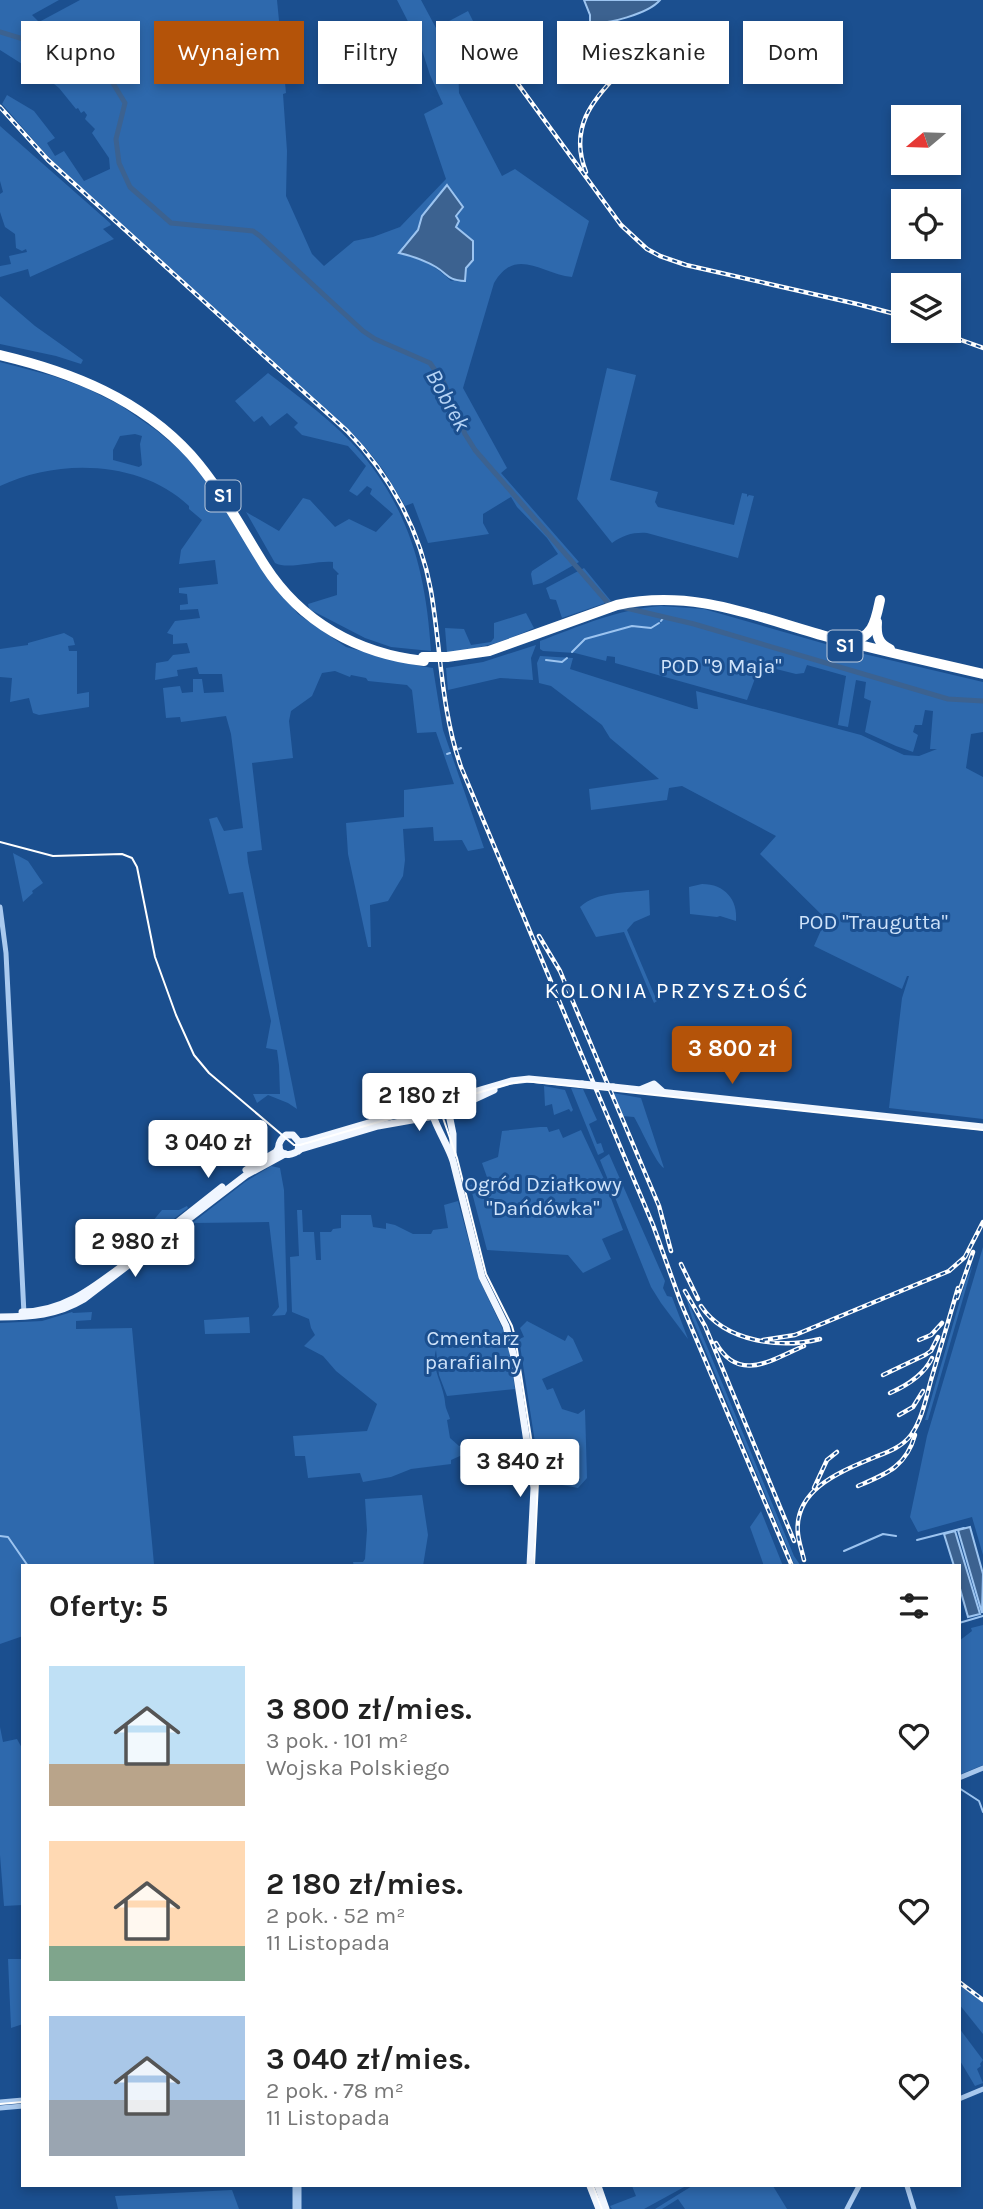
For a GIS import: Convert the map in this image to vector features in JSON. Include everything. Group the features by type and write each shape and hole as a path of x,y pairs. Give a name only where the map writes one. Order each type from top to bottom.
{"highway":[{"name":"S1","path":"0,353 55,364 82,374 143,408 180,438 210,471 279,578 304,606 329,625 369,645 424,659 447,660 529,640 606,611 670,599 708,603 983,676"},
{"path":"828,636 852,640 861,638 871,631 880,600"},
{"name":"S1","path":"638,603 676,603 708,607 865,651 983,676"},
{"path":"877,614 876,629 879,641 884,647 907,656"}],"main road":[{"path":"299,1142 431,1103 525,1079 653,1090 983,1127"},
{"path":"0,1314 53,1313 84,1300 246,1175 285,1154 293,1155 298,1151 378,1126 449,1112 503,1083"},
{"path":"446,1099 453,1134 453,1161"},
{"path":"431,1103 431,1110 453,1161 482,1277 506,1326 514,1357 534,1488 530,1564"},
{"path":"24,1314 56,1307 82,1295 235,1178 277,1151 281,1138 286,1135 293,1135 299,1142 298,1151"},
{"path":"279,1147 285,1154"},
{"path":"590,2187 599,2209"},
{"path":"597,2187 606,2209"}],"street":[{"path":"0,907 6,953 24,1314"},
{"path":"961,1776 983,1768"},
{"path":"961,2098 983,2089"},
{"path":"0,2102 21,2100"},
{"path":"0,2108 21,2106"},
{"path":"297,2187 297,2209"},
{"path":"847,2209 858,2187"},
{"path":"907,2187 914,2209"}],"green space":[{"path":"0,0 59,0 32,15 38,21 21,21 21,63 0,50"},
{"path":"80,0 277,0 279,21 154,21 154,84 285,84 286,93 283,94 287,151 286,196 312,254 324,266 354,241 400,227 446,179 424,114 443,104 422,50 422,21 408,21 397,0 421,0 436,28 436,84 459,84 459,93 502,176 515,169 589,221 572,277 520,264 502,272 494,283 463,388 507,468 501,473 579,562 542,583 533,585 532,571 558,554 511,497 483,514 483,523 489,534 428,543 413,503 405,506 384,471 366,448 50,159 2,104 7,95 34,111 55,138 47,143 55,156 64,151 84,181 110,169 109,158 92,133 95,129 85,119 87,115 76,109 54,84 140,84 140,21 41,21","holes":["447,185 462,207 456,216 456,227 466,237 466,278 451,281 427,263 399,254 418,230 422,216"]},
{"path":"468,11 473,21 449,21"},
{"path":"0,126 110,223 111,225 103,229 114,239 30,277 28,269 0,277 0,266 11,264 9,256 27,252 26,249 22,251 16,248 15,234 5,227 0,212 0,194 3,192 0,181"},
{"path":"0,296 35,326 83,360 81,364 0,344"},
{"path":"0,362 86,388 120,405 156,430 181,451 205,477 260,566 298,614 346,647 433,668 443,730 484,848 468,851 462,840 434,841 433,827 403,829 403,876 388,901 370,905 371,947 368,947 348,854 346,823 404,817 404,790 454,784 436,732 417,733 412,690 407,685 368,681 366,678 350,677 335,671 322,673 312,696 291,711 289,721 293,758 252,763 262,850 247,852 248,862 297,1109 268,1095 257,1103 253,1094 280,1094 279,1065 277,1050 266,1048 271,1021 243,892 229,894 209,819 217,817 224,831 243,828 231,734 226,716 181,722 180,717 166,718 163,688 180,686 182,693 193,692 193,679 202,679 204,693 224,692 222,674 199,674 197,667 177,670 178,676 155,680 156,663 168,661 173,655 190,653 187,643 173,644 173,635 167,633 175,621 200,618 198,609 180,610 180,605 188,604 187,594 179,593 179,588 218,584 215,560 179,564 181,550 202,520 169,491 123,472 73,468 47,471 0,486","holes":["120,436 142,436 142,465 139,467 113,460 113,450"]},
{"path":"607,368 636,375 610,480 658,492 655,502 658,507 734,525 742,493 747,494 747,497 754,496 738,558 647,533 629,535 612,543 577,499"},
{"path":"268,373 317,411 351,442 392,499 404,522 420,571 431,651 391,647 365,638 309,609 308,604 337,595 339,574 333,568 333,562 287,566 275,563 246,512 279,531 303,498 310,500 335,527 349,519 376,532 393,514 370,494 372,489 367,486 357,496 349,491 366,466 348,446 302,435 294,427 298,423 287,413 270,426 262,416 254,422 235,401"},
{"path":"584,568 611,601 562,618 556,600 550,599 546,588"},
{"path":"661,606 704,609 843,649 983,682 983,732 971,734 966,768 983,777 983,1119 889,1108 902,998 909,976 902,989 814,946 826,919 760,854 776,836 682,786 669,788 667,800 591,810 589,789 659,779 610,738 602,725 551,686 539,683 537,663 540,656 573,658 570,669 695,709 698,709 696,691 861,735 904,755 919,756 937,749 930,749 933,711 925,710 922,725 915,725 913,732 918,735 913,752 865,732 871,701 864,698 866,682 856,680 848,727 838,725 846,676 807,665 804,673 796,674 760,665 747,700 615,663 615,657 607,656 606,661 575,653 540,649 540,641 585,624 614,614"},
{"path":"526,613 534,628 491,644 447,653 445,628 464,629 471,645 491,642 494,638 494,623"},
{"path":"64,633 73,638 75,645 68,646 69,651 77,651 77,694 89,692 89,707 39,715 33,713 29,698 10,702 12,678 0,677 0,649 28,645"},
{"path":"536,645 531,658 533,680 500,678 448,690 446,668 483,662"},
{"path":"13,853 28,861 43,883 23,902"},
{"path":"702,884 717,887 728,895 735,906 736,921 720,916 690,914 689,887"},
{"path":"649,890 650,915 634,922 627,930 657,1001 654,1003 624,932 596,937 580,907 604,895"},
{"path":"544,1086 565,1090 573,1110 554,1115 552,1104 545,1106"},
{"path":"571,1088 583,1089 597,1120 589,1124 597,1144 601,1143 604,1152 598,1155"},
{"path":"613,1093 641,1098 664,1168 634,1117 622,1116"},
{"name":"Ogród Działkowy \"Dańdówka\"","path":"547,1127 549,1132 559,1129 563,1138 581,1130 604,1179 598,1181 599,1186 606,1185 623,1230 602,1239 611,1259 583,1273 568,1255 487,1250 470,1185 488,1180 482,1163 498,1157 502,1131"},
{"path":"609,1154 665,1281 663,1288 667,1296 672,1297 688,1339 651,1287 600,1160"},
{"path":"271,1166 280,1168 284,1190 287,1311 285,1315 272,1316 279,1307 269,1222 192,1223 245,1182"},
{"name":"Cmentarz parafialny","path":"458,1201 479,1279 507,1338 515,1389 447,1396 439,1375 436,1350 436,1368 450,1419 447,1420 450,1438 459,1446 469,1447 468,1457 460,1456 451,1460 451,1464 411,1469 391,1477 363,1482 360,1473 308,1478 305,1456 295,1456 293,1436 367,1431 377,1404 336,1371 323,1356 304,1346 315,1335 309,1319 292,1312 290,1257 299,1256 297,1210 302,1210 303,1232 314,1232 316,1260 321,1260 320,1232 341,1228 341,1215 371,1215 373,1227 386,1229 386,1223 413,1234 431,1234 433,1230 448,1228 444,1205"},
{"path":"187,1206 188,1208 139,1246 162,1210 179,1210"},
{"path":"180,1232 179,1245 191,1245 190,1261 138,1263"},
{"path":"983,1247 983,1555 972,1517 918,1532 910,1517 927,1436"},
{"path":"973,1264 928,1420 925,1420 965,1283"},
{"path":"684,1291 800,1564 794,1564 692,1318"},
{"path":"72,1312 92,1312 91,1320 76,1321 76,1329 132,1328 154,1564 21,1564 21,1637 0,1644 0,1323 42,1321"},
{"path":"249,1317 250,1333 205,1334 204,1320"},
{"path":"527,1321 565,1341 568,1335 573,1339 583,1361 542,1379 547,1390 553,1388 562,1409 578,1414 585,1409 587,1478 578,1488 541,1481 519,1339 524,1337 520,1328"},
{"path":"422,1495 428,1535 423,1564 354,1564 365,1559 365,1499"},
{"path":"761,1511 782,1564 763,1564 750,1527"},
{"path":"983,1625 983,1765 961,1774 961,1639 972,1631 971,1628"},
{"path":"0,1727 3,1742 17,1739 21,1746 21,1905 4,1906 0,1855"},
{"path":"8,1959 21,1959 21,2025 11,2028"},
{"path":"961,1986 983,2002 983,2034 961,2006"},
{"path":"961,2031 983,2060 977,2069 983,2083 975,2086 961,2062"},
{"path":"632,2187 684,2187 644,2209 612,2209 610,2206 636,2196"},
{"path":"690,2187 774,2187 787,2209 685,2209 678,2199 662,2209 655,2209"},
{"path":"232,2190 239,2209 118,2209 115,2196"}],"shaded area":[{"path":"584,0 660,0 637,14 616,20 590,21"},
{"path":"447,185 463,207 456,216 459,221 456,227 473,241 473,260 466,268 465,281 451,278 427,262 399,253 418,230 422,216"},
{"path":"970,1527 983,1574 982,1613 958,1530"},
{"path":"955,1531 980,1614 968,1617 961,1592 961,1564 953,1564 944,1534"}],"waterway":[{"name":"Bobrek","path":"0,32 46,46 64,38 94,52 125,103 116,139 119,163 130,187 171,223 253,231 363,331 430,363 444,383 465,434 475,450 609,604 694,624 948,699 983,701"},
{"name":"Bobrek","path":"661,621 664,617"},
{"path":"572,652 585,639 632,626 651,628 659,623"},
{"path":"546,660 562,662 567,658"},
{"path":"917,1540 964,1528"},
{"path":"844,1551 883,1534 896,1536"},
{"path":"0,1536 8,1537 27,1564"},
{"path":"961,1622 983,1616"},
{"path":"961,1789 979,1801 983,1812"}],"tram line":[{"path":"0,842 53,856 122,854 132,858 137,867 155,957 194,1055 209,1073 294,1145 524,1081 983,1130"},
{"path":"423,1109 435,1110 443,1118 457,1158 486,1274 515,1337 538,1482 534,1564"},
{"path":"0,2104 21,2102"},
{"path":"593,2187 602,2209"}],"railway":[{"path":"518,84 621,225 647,249 686,265 891,313"},
{"path":"586,172 581,157 582,129 592,105 609,84"},
{"path":"0,107 48,160 347,431 377,466 401,505 426,568 445,702 461,767 653,1225 681,1303 791,1564"},
{"path":"961,340 983,348"},
{"path":"539,936 560,971 659,1206 671,1251"},
{"path":"763,1340 795,1335 949,1271 965,1257 983,1222"},
{"path":"957,1298 973,1252"},
{"path":"681,1264 698,1299"},
{"path":"804,1560 798,1534 799,1518 803,1505 811,1494 835,1476 899,1446 915,1429 958,1288"},
{"path":"685,1291 705,1326 794,1541"},
{"path":"701,1306 724,1328 755,1340 788,1343 820,1339"},
{"path":"919,1340 931,1335 942,1323"},
{"path":"883,1375 931,1351 938,1337"},
{"path":"716,1343 735,1363 746,1365 769,1362 804,1346"},
{"path":"890,1393 915,1379 925,1370 932,1358"},
{"path":"899,1415 913,1407 923,1391"},
{"path":"858,1486 894,1468 906,1455 915,1435"},
{"path":"814,1488 827,1460 837,1452"},
{"path":"961,1984 983,2000"}],"district":[{"name":"KOLONIA PRZYSZŁOŚĆ","path":"677,990"}],"park label":[{"name":"POD \"9 Maja\"","path":"721,666"},
{"name":"POD \"Traugutta\"","path":"873,922"}]}
